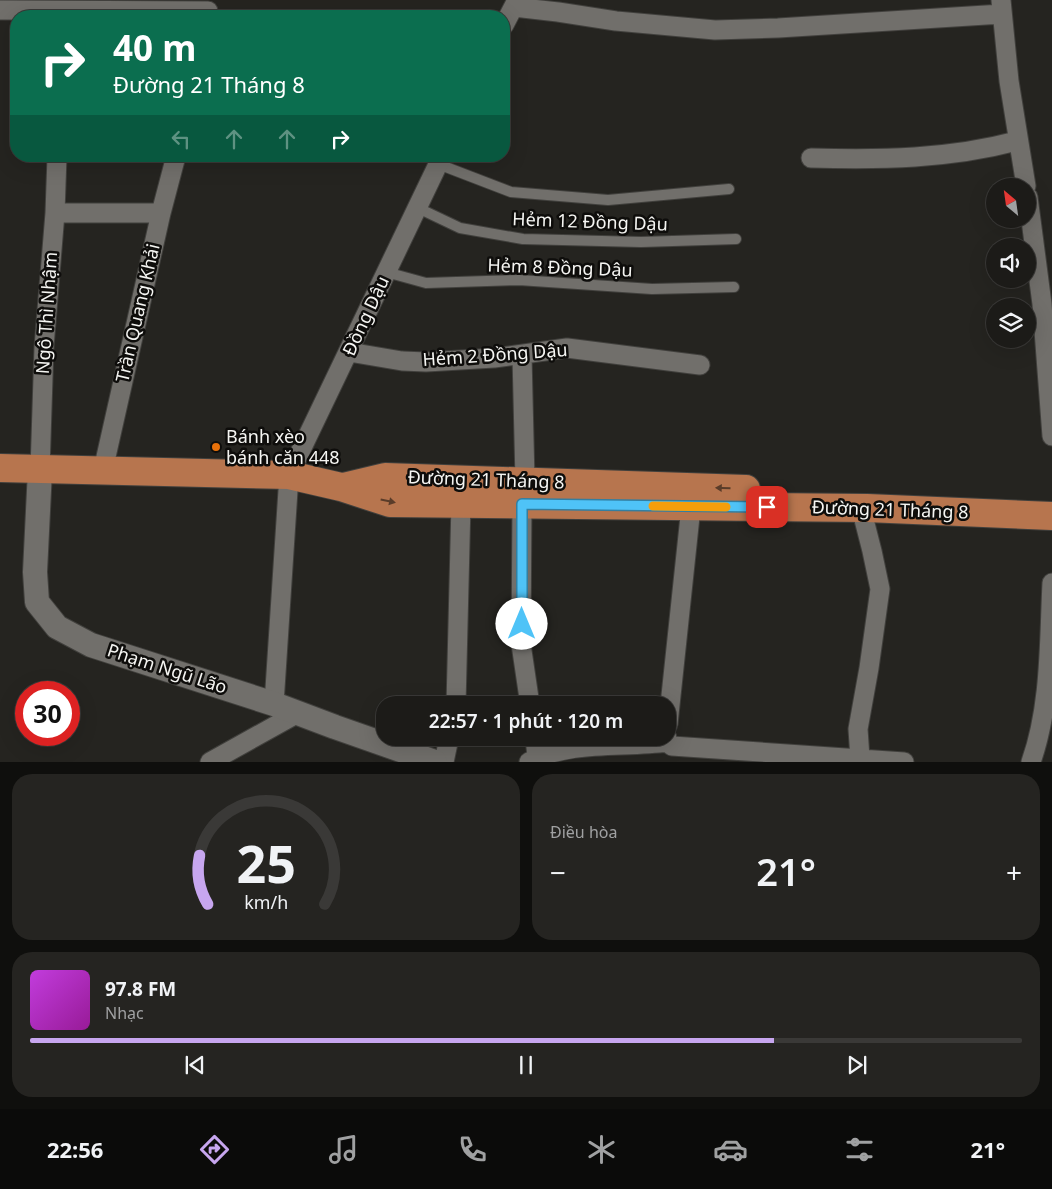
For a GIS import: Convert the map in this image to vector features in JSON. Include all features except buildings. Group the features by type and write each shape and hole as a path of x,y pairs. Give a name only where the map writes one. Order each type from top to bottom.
{"main road":[{"name":"Đường 21 Tháng 8","path":"0,468 289,475 341,487 390,503 462,504 523,493 1052,499"},
{"name":"Đường 21 Tháng 8","path":"341,487 385,477 523,493 691,507 861,508 1052,516"}],"street":[{"path":"515,4 616,21 715,30 778,28 1001,7 1008,81 1024,178"},
{"path":"0,10 209,9"},
{"path":"810,158 890,159 944,155 1017,140"},
{"name":"Ngô Thì Nhậm","path":"40,470 44,347 54,214 56,162"},
{"name":"Trần Quang Khải","path":"103,470 161,213 174,162"},
{"name":"Đồng Dậu","path":"289,475 439,162"},
{"path":"54,214 161,213"},
{"path":"1032,228 1042,304 1052,436"},
{"name":"Hẻm 2 Đồng Dậu","path":"349,352 402,361 426,362 494,358 567,348 700,365"},
{"path":"522,355 522,644 529,696"},
{"name":"Phạm Ngũ Lão","path":"40,470 36,602 57,627 90,645 274,704 435,762"},
{"path":"274,704 289,475"},
{"path":"456,696 462,504"},
{"path":"671,696 691,507"},
{"path":"860,758 858,730 880,589 861,508"},
{"path":"1031,762 1047,728 1047,674 1052,583"},
{"path":"210,762 298,714"},
{"path":"444,762 447,746"},
{"path":"534,746 533,760 557,752 594,746"},
{"path":"672,746 904,762"}],"lane":[{"path":"444,162 510,192 608,200 729,189"},
{"name":"Hẻm 12 Đồng Dậu","path":"418,208 460,228 523,239 641,242 736,239"},
{"name":"Hẻm 8 Đồng Dậu","path":"386,272 426,283 519,280 652,289 734,288"}],"slow traffic":[{"path":"653,506 726,507"}],"place":[{"name":"Bánh xèo bánh căn 448","path":"216,447"}],"route":[{"path":"522,624 522,504 767,507"}]}
